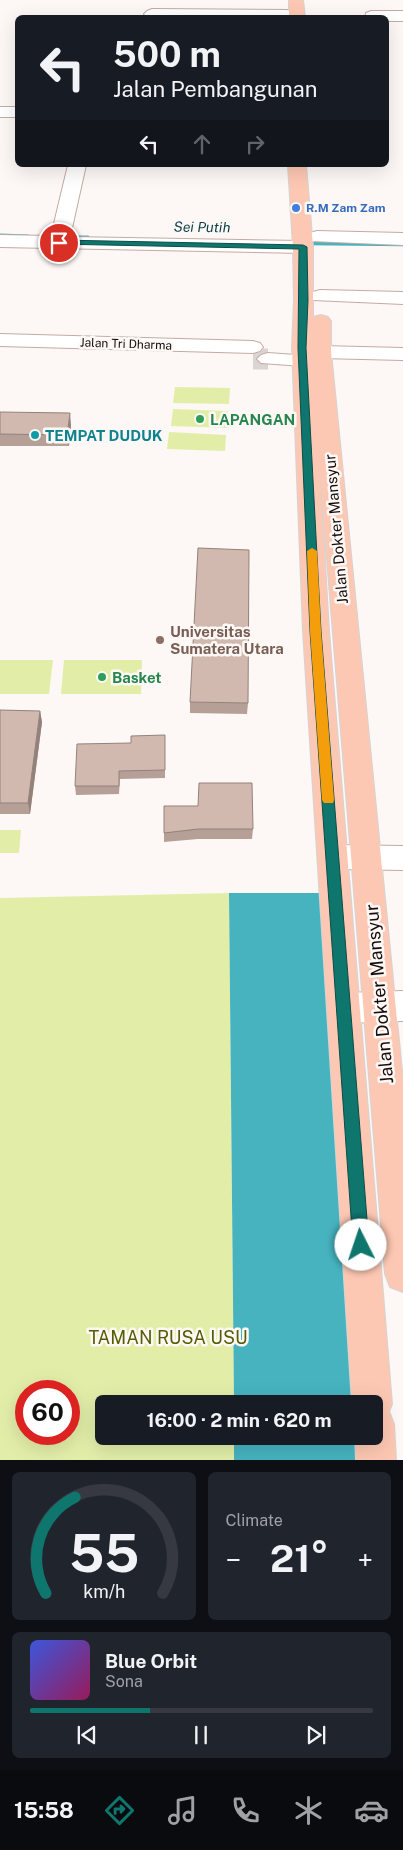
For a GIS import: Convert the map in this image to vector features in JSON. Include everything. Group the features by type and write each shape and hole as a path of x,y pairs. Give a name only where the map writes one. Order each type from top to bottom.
{"main road":[{"path":"290,12 296,0"},
{"name":"Jalan Dokter Mansyur","path":"298,167 320,296 309,353 316,631 371,1395"},
{"name":"Jalan Dokter Mansyur","path":"310,167 310,243 304,300 309,353 345,630 370,893 392,1006 403,1274"},
{"path":"375,1445 376,1460"}],"street":[{"path":"152,14 290,12"},
{"path":"389,16 403,16"},
{"path":"0,112 15,112"},
{"path":"60,238 77,167"},
{"path":"0,242 60,238 310,243 403,239"},
{"path":"320,296 403,298"},
{"name":"Jalan Tri Dharma","path":"0,340 55,348"},
{"name":"Jalan Tri Dharma","path":"0,353 55,348 403,354"},
{"path":"333,857 403,858"},
{"name":"Jalan Dokter Mansyur","path":"336,893 370,893"},
{"path":"344,1008 392,1006"}],"green space":[{"name":"LAPANGAN","path":"175,387 230,388 229,404 173,403"},
{"name":"LAPANGAN","path":"173,409 228,411 227,428 171,426"},
{"name":"LAPANGAN","path":"169,432 226,435 225,451 167,449"},
{"path":"0,660 53,660 49,694 0,694"},
{"name":"Basket","path":"64,660 142,660 141,694 61,694"},
{"path":"0,830 21,830 19,853 0,853"},
{"name":"TAMAN RUSA USU","path":"229,893 234,1395 95,1395 95,1445 234,1445 234,1460 0,1460 0,898"}],"water":[{"path":"229,893 335,893 371,1395 234,1395"},
{"path":"234,1445 375,1445 376,1460 234,1460"}],"building":[{"path":"0,412 70,413 67,435 0,434"},
{"path":"198,548 249,550 248,703 190,702"},
{"path":"0,710 40,711 28,803 0,803"},
{"path":"165,735 165,770 119,771 119,786 75,786 77,744 131,743 131,736"},
{"path":"199,783 252,783 253,829 198,829 164,833 164,806 198,806"}],"waterway":[{"name":"Sei Putih","path":"0,235 28,236"},
{"name":"Sei Putih","path":"65,237 88,237"},
{"name":"Sei Putih","path":"307,243 403,244"}],"tunnel":[{"path":"253,359 268,359"}],"slow traffic":[{"path":"312,551 328,800"}],"place":[{"name":"R.M Zam Zam","path":"296,208"},
{"name":"LAPANGAN","path":"200,419"},
{"name":"TEMPAT DUDUK","path":"35,435"},
{"name":"Universitas Sumatera Utara","path":"160,640"},
{"name":"Basket","path":"102,677"}],"route":[{"path":"59,243 303,247 304,300 302,348 316,631 361,1245"}]}
